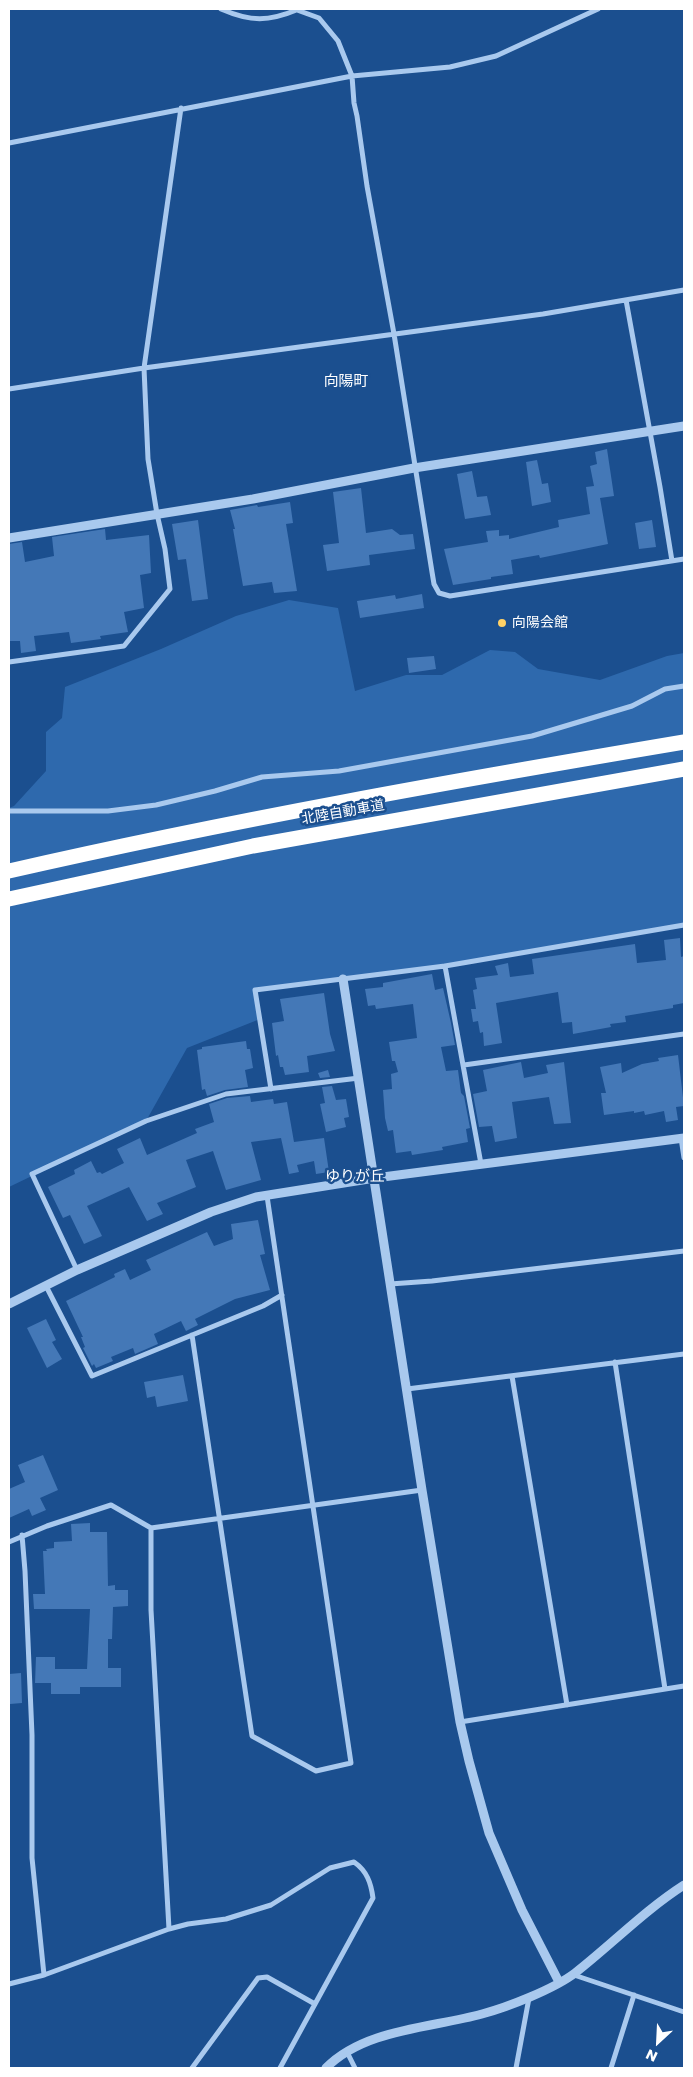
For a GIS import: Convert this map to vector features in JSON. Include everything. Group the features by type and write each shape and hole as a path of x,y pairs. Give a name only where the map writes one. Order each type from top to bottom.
{"highway":[{"name":"北陸自動車道","path":"9,870 247,821 467,779 684,742"},
{"name":"北陸自動車道","path":"9,899 253,846 684,769"}],"street":[{"path":"221,9 242,18 278,17 298,9 319,18 338,41 352,76 354,103 394,334 414,468 434,584 439,593 450,596 684,559"},
{"path":"9,144 181,108 352,76 450,67 496,56 598,9"},
{"path":"9,662 124,646 170,589 165,550 148,459 144,368 181,108"},
{"path":"9,390 144,368 544,314 684,290"},
{"path":"626,300 672,561"},
{"path":"9,538 253,499 414,468 684,426"},
{"path":"9,811 108,811 156,805 215,792 262,776 339,771 532,736 632,706 665,689 684,686"},
{"path":"272,1088 255,990 445,966 684,925"},
{"path":"445,966 482,1164"},
{"path":"343,979 460,1722 489,1833 522,1910 560,1982"},
{"path":"464,1065 684,1034"},
{"path":"77,1270 32,1174 146,1121 226,1094 359,1078"},
{"path":"9,1304 77,1270 211,1212 256,1197 374,1178 683,1138 684,1158"},
{"path":"192,1335 252,1736 316,1771 351,1763 311,1505 267,1196"},
{"path":"390,1284 432,1281 684,1251"},
{"path":"46,1286 92,1376 263,1306 282,1295"},
{"path":"407,1389 684,1354"},
{"path":"615,1362 665,1689"},
{"path":"512,1376 567,1705"},
{"path":"9,1542 22,1535 111,1505 151,1528 422,1490"},
{"path":"151,1528 151,1610 169,1929"},
{"path":"22,1535 32,1735 32,1858 44,1976"},
{"path":"460,1722 684,1686"},
{"path":"9,1984 44,1976 169,1929 188,1924 226,1919 271,1905 330,1868 354,1862 366,1875 371,1885 373,1898 280,2068"},
{"path":"326,2068 347,2052 368,2040 483,2014 528,1998 560,1982 573,1974 661,1900 684,1885"},
{"path":"573,1974 684,2012"},
{"path":"192,2068 258,1978 267,1977 315,2004"},
{"path":"611,2068 634,1995"},
{"path":"516,2068 528,1998"},
{"path":"347,2052 355,2068"}],"shaded area":[{"path":"289,600 338,608 355,691 406,675 442,675 490,650 515,652 538,669 600,680 667,656 684,653 684,924 445,966 256,990 260,1019 187,1048 146,1121 9,1187 9,808 14,806 46,771 46,732 62,718 65,687 161,649 236,616"}],"building":[{"path":"607,449 614,496 600,498 608,544 540,558 539,555 511,560 513,574 453,585 444,549 488,542 486,531 499,530 499,536 509,535 509,539 559,527 558,520 590,514 586,487 594,486 590,466 597,464 595,452"},
{"path":"537,460 542,484 548,483 551,502 532,506 526,462"},
{"path":"472,471 477,497 487,496 491,515 465,519 457,474"},
{"path":"361,488 366,533 392,529 400,535 413,534 415,549 369,555 370,565 327,571 323,545 339,543 333,492"},
{"path":"290,502 293,523 286,524 297,591 274,593 272,582 243,586 233,529 235,529 230,510"},
{"path":"198,520 208,599 192,601 186,559 178,560 172,524"},
{"path":"652,520 656,547 639,549 635,523"},
{"path":"105,529 106,540 149,535 151,573 140,575 144,608 124,612 128,632 100,636 101,639 71,643 69,632 34,636 36,651 21,653 20,641 9,641 9,544 22,542 25,562 54,556 52,537"},
{"path":"422,594 424,608 360,618 357,601 395,595 396,599"},
{"path":"434,656 436,669 409,673 407,658"},
{"path":"680,938 681,957 684,956 684,1003 673,1005 673,1008 625,1016 626,1022 610,1024 611,1027 573,1034 572,1022 562,1023 558,992 496,1003 502,1043 484,1046 483,1032 480,1033 478,1021 473,1022 471,1009 476,1009 473,990 477,989 475,978 498,975 495,966 508,963 510,977 534,974 532,959 635,944 637,963 666,960 664,940"},
{"path":"432,974 435,990 443,988 451,1023 455,1045 441,1047 446,1071 458,1070 461,1093 464,1096 470,1128 466,1129 468,1142 442,1147 443,1150 412,1155 411,1151 396,1153 393,1130 388,1131 385,1118 383,1090 392,1089 391,1074 398,1072 395,1061 392,1061 389,1042 417,1038 413,1004 376,1009 375,1005 368,1006 365,989 383,987 383,983"},
{"path":"324,993 330,1034 335,1051 307,1056 309,1072 285,1075 283,1067 280,1067 278,1055 276,1056 272,1023 284,1021 280,999"},
{"path":"246,1041 247,1049 250,1049 253,1068 245,1070 248,1087 225,1090 207,1096 205,1089 202,1090 197,1050 202,1049 202,1047"},
{"path":"678,1055 684,1106 676,1107 678,1120 666,1122 664,1111 645,1115 644,1111 634,1113 634,1111 604,1115 601,1093 606,1093 600,1067 621,1063 622,1073 642,1064 659,1061 658,1058"},
{"path":"521,1062 524,1078 548,1073 546,1065 564,1062 571,1123 554,1124 549,1097 512,1102 517,1138 495,1142 492,1126 479,1127 473,1094 487,1091 483,1070"},
{"path":"328,1070 330,1077 320,1078 318,1073"},
{"path":"332,1086 336,1100 346,1099 349,1117 344,1118 346,1127 326,1132 320,1104 325,1103 322,1087"},
{"path":"250,1096 251,1102 273,1099 274,1104 287,1102 294,1142 324,1138 329,1172 316,1174 314,1161 297,1165 299,1172 289,1174 281,1138 251,1142 261,1180 226,1190 213,1151 186,1160 196,1187 157,1203 163,1214 147,1221 129,1187 87,1206 102,1236 84,1244 70,1215 63,1218 48,1187 75,1174 74,1170 91,1161 97,1173 100,1172 102,1174 124,1163 117,1149 140,1138 147,1155 197,1133 195,1129 214,1122 209,1104 227,1098"},
{"path":"258,1220 265,1254 260,1255 270,1290 235,1299 195,1319 198,1325 186,1331 181,1321 154,1334 158,1344 135,1354 133,1348 111,1357 113,1361 96,1368 94,1364 92,1366 83,1348 85,1347 81,1337 83,1337 66,1301 115,1277 114,1274 125,1269 130,1280 151,1270 146,1260 207,1232 214,1246 233,1239 231,1224"},
{"path":"46,1319 56,1340 52,1342 62,1359 47,1368 27,1328"},
{"path":"183,1375 188,1401 157,1407 155,1396 147,1398 144,1382"},
{"path":"43,1455 58,1490 40,1498 46,1510 32,1516 29,1509 9,1518 9,1489 25,1482 18,1465"},
{"path":"90,1523 90,1532 107,1532 108,1586 115,1585 115,1590 128,1590 128,1606 113,1607 112,1639 108,1639 108,1668 121,1668 121,1687 80,1687 80,1694 51,1694 51,1683 35,1683 36,1657 55,1657 55,1669 87,1669 90,1609 34,1609 33,1594 45,1594 43,1551 54,1548 54,1542 72,1541 71,1524"},
{"path":"21,1673 22,1703 10,1704 9,1674"}],"place":[{"name":"向陽会館","path":"502,623"}],"district":[{"name":"向陽町","path":"346,382"},
{"name":"ゆりが丘","path":"355,1177"}]}
